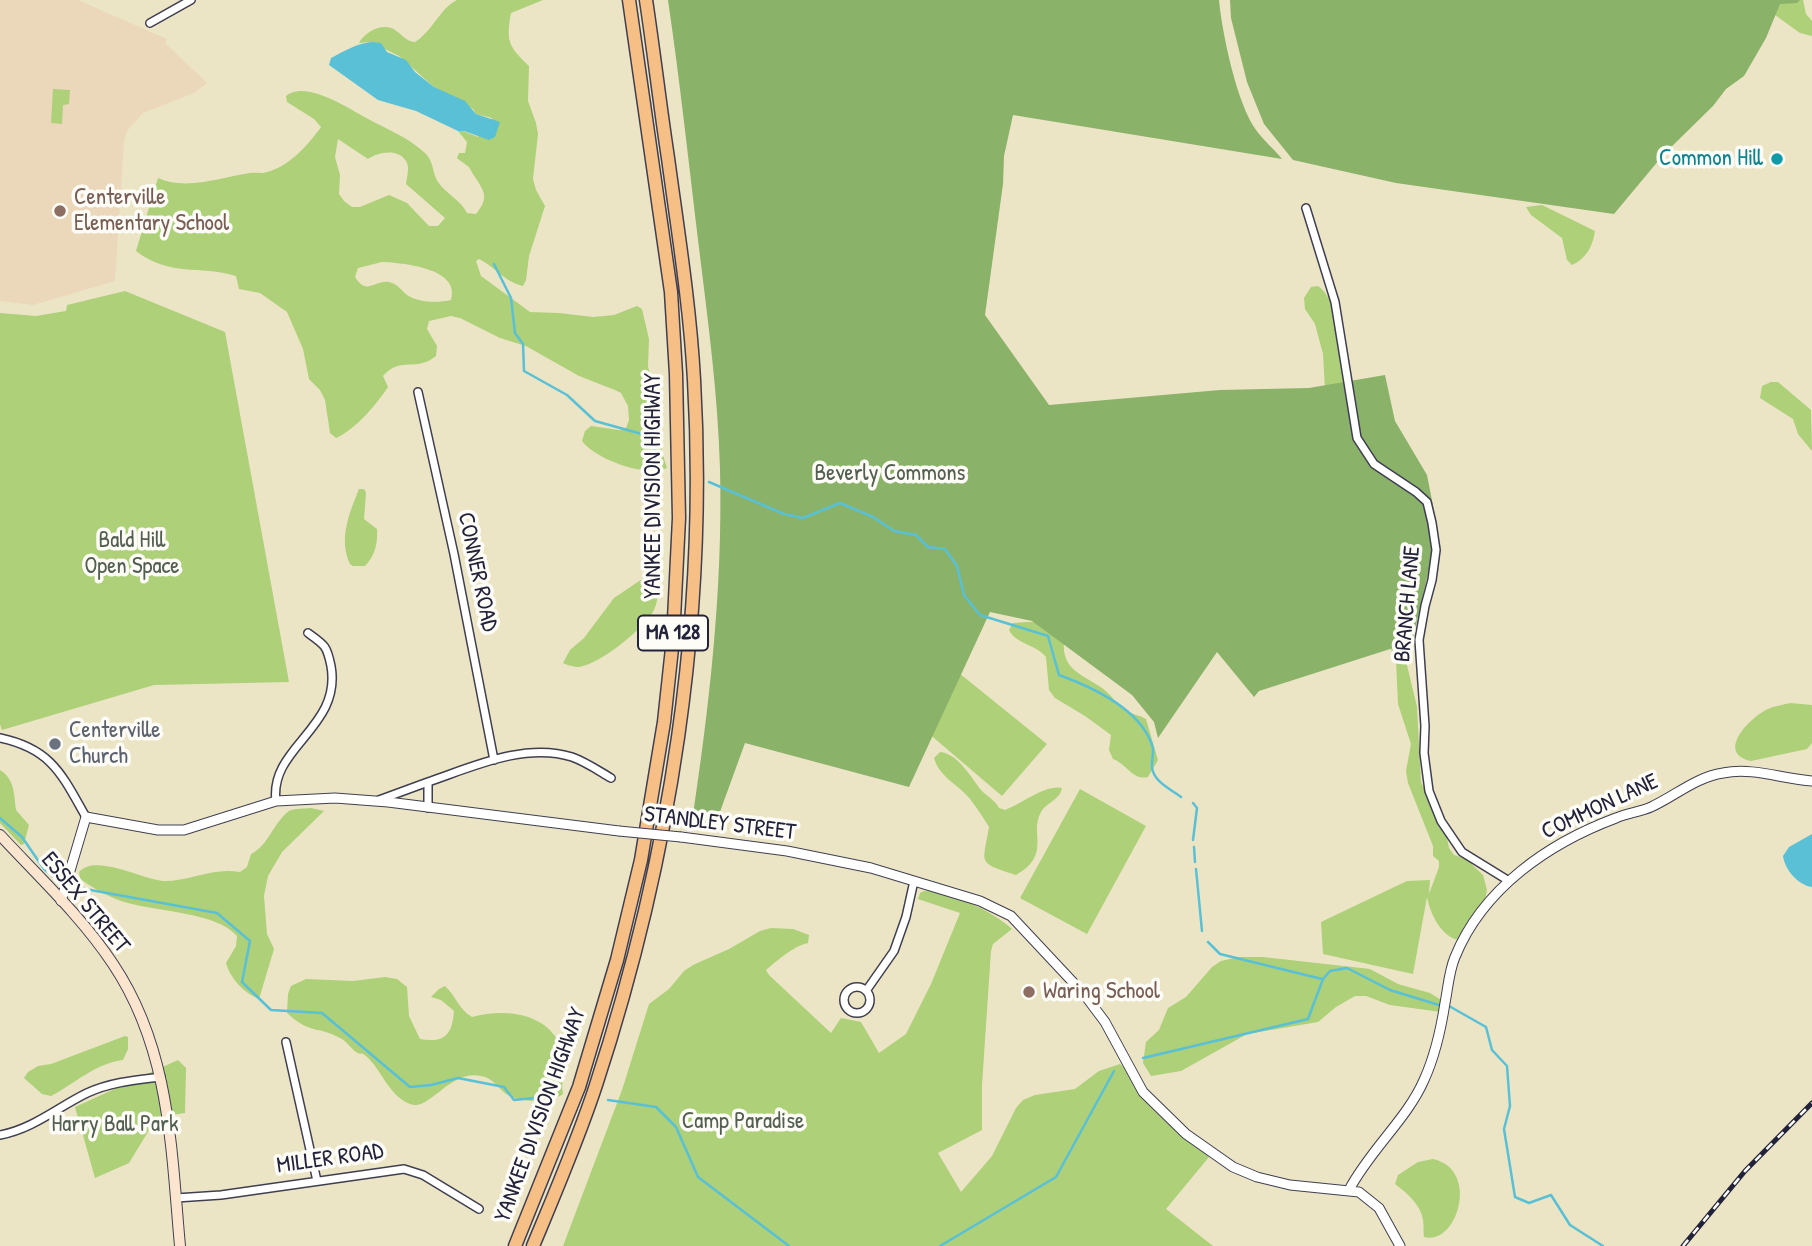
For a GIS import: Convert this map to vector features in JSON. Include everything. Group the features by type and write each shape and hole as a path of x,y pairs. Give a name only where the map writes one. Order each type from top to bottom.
{"highway":[{"name":"YANKEE DIVISION HIGHWAY","path":"515,1246 579,1087 617,960 641,860 664,722 673,639 679,519 676,374 671,292 629,0"},
{"name":"YANKEE DIVISION HIGHWAY","path":"533,1246 595,1087 626,986 655,867 676,755 688,651 695,534 694,379 681,247 646,0"}],"main road":[{"name":"ESSEX STREET","path":"0,835 104,950 126,985 149,1037 166,1102 180,1246"}],"street":[{"path":"150,23 191,0"},
{"name":"BRANCH LANE","path":"1306,208 1335,302 1357,438 1374,464 1427,502 1432,523 1436,550 1419,640 1425,726 1424,752 1429,791 1441,821 1462,852 1509,881"},
{"name":"CONNER ROAD","path":"418,392 451,541 494,760"},
{"path":"276,801 278,776 325,710 333,686 328,650 308,634"},
{"path":"0,738 33,749 58,769 86,817 61,901"},
{"path":"376,801 494,760 522,754 558,754 584,762 611,778"},
{"name":"COMMON LANE","path":"1349,1190 1359,1171 1424,1082 1435,1049 1451,971 1461,945 1483,910 1528,864 1575,836 1618,817 1648,808 1689,785 1720,773 1751,771 1812,781"},
{"path":"428,782 429,808"},
{"name":"STANDLEY STREET","path":"86,817 158,830 184,830 276,801 335,798 681,837 787,851 871,868 980,901 1011,916 1095,1008 1143,1091 1178,1126 1216,1156 1233,1167 1272,1182 1349,1190"},
{"path":"866,991 894,951 906,917 914,881"},
{"path":"286,1042 317,1181"},
{"path":"0,1135 26,1127 75,1099 107,1085 161,1077"},
{"name":"MILLER ROAD","path":"176,1198 221,1195 404,1169 423,1175 479,1209"},
{"path":"1349,1190 1359,1192 1379,1208 1400,1246"}],"shaded area":[{"name":"Centerville Elementary School","path":"0,0 78,0 167,39 165,43 207,83 194,93 143,113 127,131 124,141 115,281 33,305 0,301"}],"green space":[{"path":"457,0 543,0 511,13 509,37 513,48 529,66 528,101 538,134 533,179 545,206 529,256 523,286 510,281 479,259 476,261 481,276 530,312 593,317 614,315 637,306 642,309 649,339 648,367 657,396 662,452 667,468 647,471 634,469 609,460 582,441 585,431 591,426 619,430 626,428 629,420 628,406 621,393 579,376 526,346 500,338 451,316 429,321 427,329 437,346 436,356 422,363 396,366 390,370 383,376 388,387 378,401 358,423 336,438 330,433 325,400 309,379 303,349 287,312 260,293 239,289 236,276 160,264 136,251 158,178 169,182 192,183 265,173 291,160 304,148 321,127 314,119 287,102 286,96 295,92 316,93 328,98 412,143 428,156 442,186 467,213 476,214 483,203 484,194 469,168 457,158 459,153 465,153 467,142 458,131 478,137 492,118 476,114 473,109 434,87 399,56 371,42 359,43 370,32 385,27 415,42","holes":["338,139 368,159 388,152 398,154 408,166 406,184 445,218 438,226 429,226 407,203 389,195 360,207 352,207 339,194 340,175 335,157","382,262 416,266 439,274 452,289 451,300 417,300 389,282 367,286 359,283 355,277 358,268"]},
{"name":"Beverly Commons","path":"668,0 1219,0 1227,49 1243,103 1256,130 1282,159 1013,115 1004,156 1003,184 985,315 1049,405 1220,390 1309,388 1385,375 1395,421 1427,475 1438,531 1412,642 1259,691 1254,697 1217,652 1158,738 1154,722 1132,695 1032,621 990,612 909,787 745,743 713,831 691,828 704,739 717,604 720,469 709,330"},
{"path":"1230,0 1800,0 1797,3 1780,4 1766,38 1744,76 1726,89 1713,106 1664,154 1614,214 1396,183 1293,160 1264,124 1247,82 1231,18"},
{"path":"1775,0 1803,0 1806,14 1812,21 1812,36 1800,33 1775,15"},
{"path":"53,89 70,90 69,104 63,105 62,124 51,123"},
{"path":"1542,205 1595,231 1588,251 1572,265 1567,260 1562,238 1531,215 1526,207"},
{"path":"1318,286 1326,294 1338,322 1352,402 1326,407 1323,354 1315,324 1305,309 1304,298 1311,287"},
{"name":"Bald Hill Open Space","path":"125,291 225,332 289,682 154,685 2,730 0,313 36,316 66,311 67,305"},
{"path":"1778,382 1811,410 1812,451 1798,434 1793,419 1760,398 1762,386"},
{"path":"359,489 364,489 366,493 364,519 377,529 377,539 373,554 365,566 353,566 347,554 345,535"},
{"path":"654,571 660,572 657,601 654,610 641,627 598,660 577,667 563,663 570,650 584,638 614,598"},
{"path":"1049,622 1064,640 1066,658 1074,670 1102,688 1128,712 1146,719 1158,760 1148,777 1138,777 1113,759 1109,750 1111,735 1055,698 1049,690 1046,657 1017,639 1009,630 1013,623"},
{"path":"1400,636 1417,707 1421,782 1446,833 1449,848 1454,855 1466,859 1483,875 1487,890 1485,900 1459,940 1442,929 1434,917 1427,897 1413,974 1323,954 1321,922 1407,881 1430,880 1429,894 1439,867 1408,783 1406,771 1411,744 1398,704 1396,660 1388,643"},
{"path":"949,665 1047,744 1002,796 907,715"},
{"path":"1790,703 1812,705 1812,743 1807,749 1751,761 1741,757 1736,751 1736,743 1745,727 1768,709"},
{"path":"940,752 959,762 982,791 999,808 1005,810 1041,792 1062,788 1059,795 1041,812 1037,828 1037,852 1033,860 1016,875 994,867 985,860 989,827 970,799 940,771 934,758"},
{"path":"0,770 11,783 16,810 29,825 24,844 21,845 0,823"},
{"path":"1080,789 1146,826 1087,934 1020,898"},
{"path":"311,808 324,811 282,852 268,876 264,896 267,934 274,949 259,999 243,989 228,969 226,963 236,946 237,936 228,928 201,917 122,901 80,879 79,872 96,865 164,881 221,871 240,872 247,867 251,854 262,845 289,811"},
{"name":"Camp Paradise","path":"924,891 946,894 971,903 994,915 1012,929 993,944 991,951 982,1085 982,1130 938,1153 961,1192 992,1156 1016,1108 1023,1100 1035,1095 1075,1089 1099,1071 1120,1064 1151,1107 1209,1157 1166,1209 1213,1246 563,1246 622,1090 649,1004 693,965 760,931 771,928 793,929 809,935 808,943 791,950 766,970 769,975 831,1033 841,1018 861,1022 879,1053 906,1034 931,984 960,913 918,899"},
{"path":"1239,957 1263,957 1370,969 1398,984 1430,993 1443,1001 1441,1012 1390,1005 1366,996 1355,996 1318,1022 1247,1034 1181,1071 1151,1076 1143,1063 1146,1042 1159,1030 1168,1008 1186,997 1212,967 1221,961"},
{"path":"385,977 397,979 407,987 409,1016 420,1039 435,1040 449,1032 454,1011 441,1000 431,997 445,986 472,1017 516,1014 542,1024 560,1045 565,1061 563,1094 543,1100 518,1099 506,1094 489,1079 470,1076 450,1084 425,1102 410,1104 396,1095 364,1055 356,1052 342,1039 301,1024 287,1013 291,986 306,979 353,981"},
{"path":"128,1037 128,1049 123,1060 94,1070 51,1096 42,1094 24,1078 38,1066 51,1064"},
{"name":"Harry Ball Park","path":"178,1060 186,1068 185,1113 157,1117 129,1163 95,1178 75,1107"},
{"path":"1433,1159 1448,1166 1456,1177 1460,1190 1459,1205 1446,1230 1436,1237 1424,1237 1419,1209 1409,1195 1395,1184 1398,1175 1418,1162"}],"water":[{"path":"371,42 381,43 387,52 406,60 415,72 434,87 465,101 476,114 500,122 495,137 489,140 458,131 416,111 378,100 329,65 331,58 355,46"},
{"path":"1812,834 1812,887 1793,876 1783,856 1789,847"}],"waterway":[{"path":"494,264 511,298 515,333 523,344 524,371 567,395 595,421 649,436 660,467"},
{"path":"709,482 784,514 803,518 840,503 873,517 894,531 916,535 928,547 945,549 957,566 964,595 980,615 1048,636 1059,675 1100,693 1126,710 1137,721 1152,745 1152,767 1155,776 1181,797"},
{"path":"1193,803 1197,808 1193,840"},
{"path":"0,818 22,837 44,869 58,880"},
{"path":"1194,847 1195,862"},
{"path":"1196,869 1202,931"},
{"path":"74,887 217,913 250,941 242,982 271,1010 322,1013 410,1087 458,1078 504,1087 514,1100 555,1096"},
{"path":"1208,942 1220,954 1322,979"},
{"path":"1143,1058 1308,1019 1323,979 1330,971 1347,968 1390,990 1442,1006"},
{"path":"1449,1006 1486,1027 1492,1050 1507,1066 1510,1106 1504,1129 1515,1197 1529,1203 1551,1195 1570,1225 1603,1246"},
{"path":"940,1246 1056,1177 1114,1071"},
{"path":"608,1100 656,1107 676,1127 698,1177 789,1246"}],"railway":[{"path":"1683,1246 1745,1171 1812,1103"}],"place":[{"name":"Common Hill","path":"1777,159"},
{"name":"Centerville Elementary School","path":"60,211"},
{"name":"Centerville Church","path":"55,744"},
{"name":"Waring School","path":"1029,992"}]}
